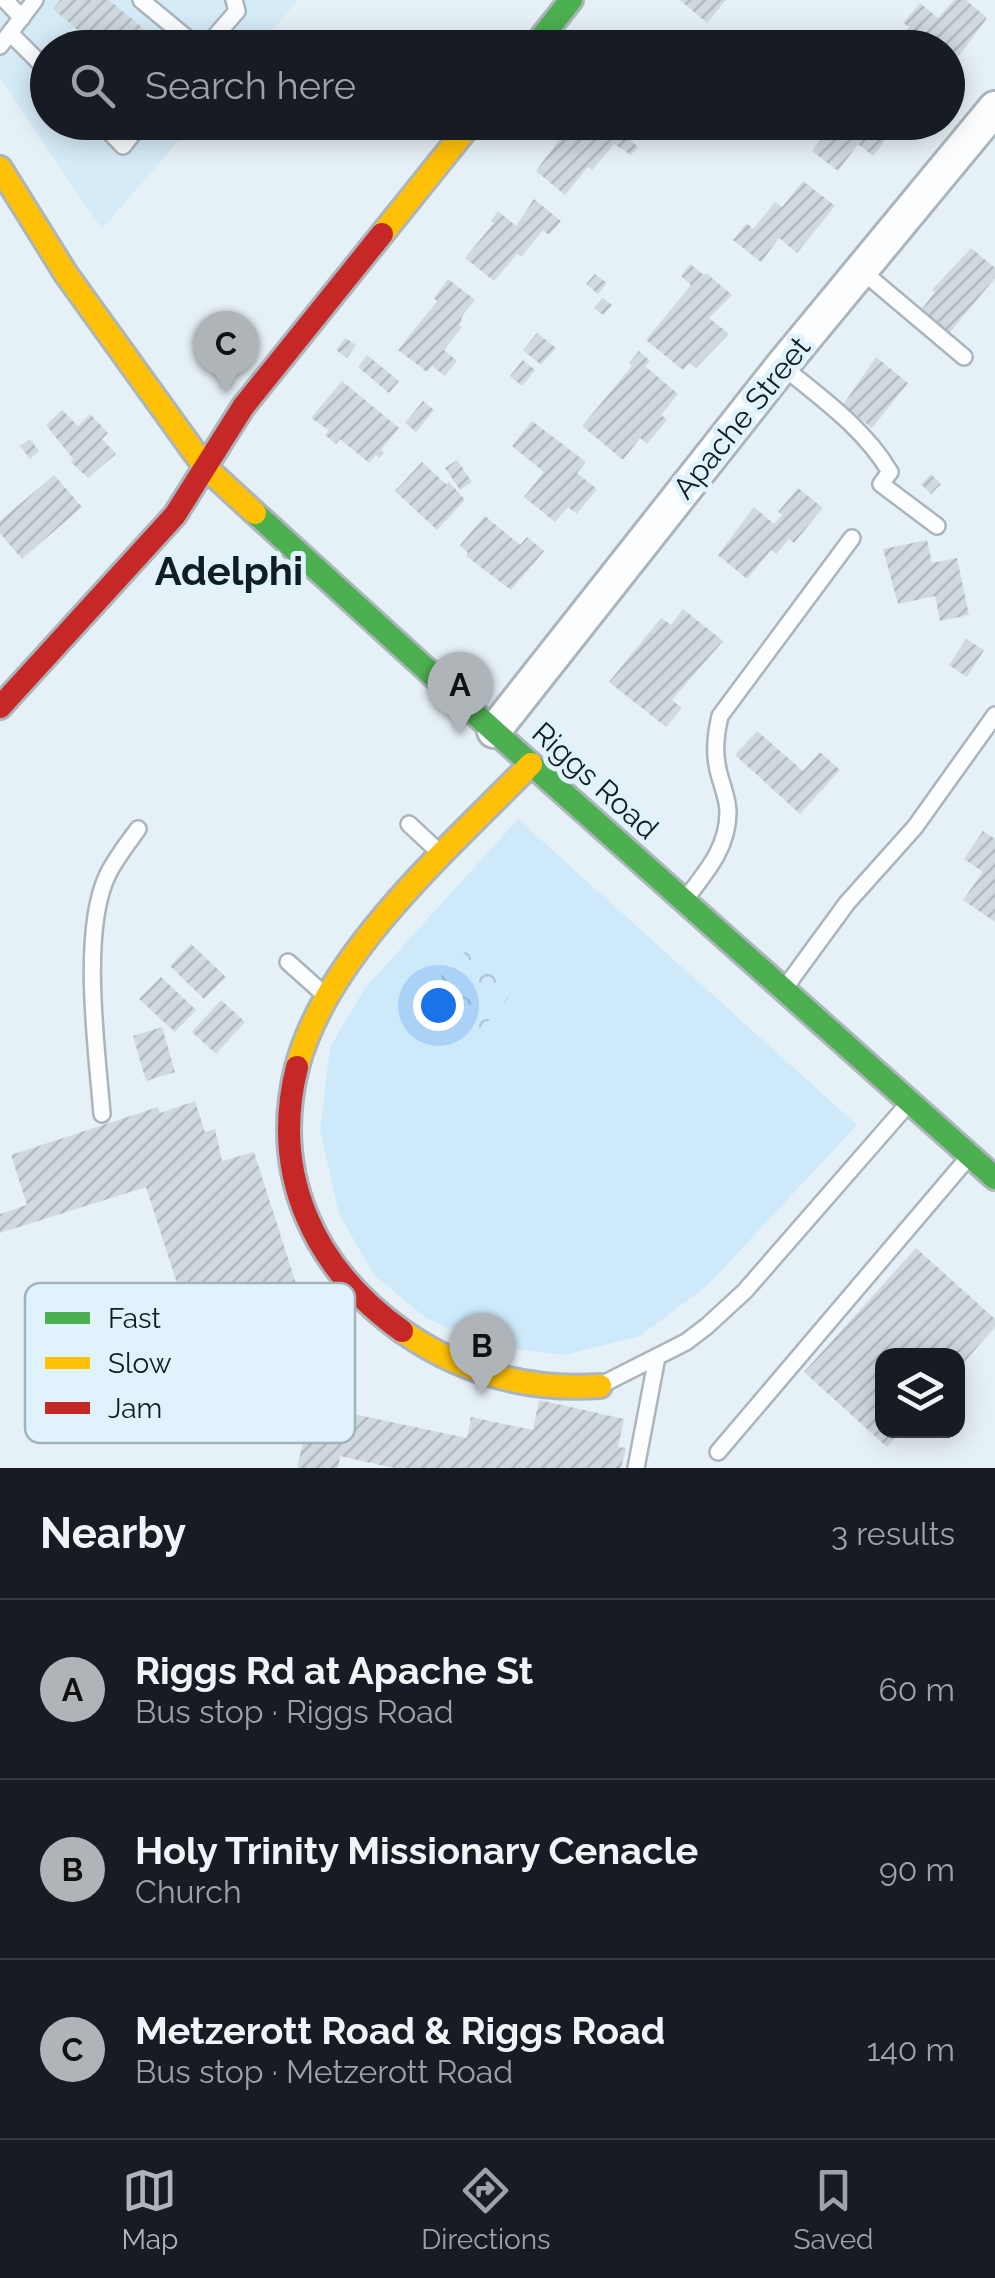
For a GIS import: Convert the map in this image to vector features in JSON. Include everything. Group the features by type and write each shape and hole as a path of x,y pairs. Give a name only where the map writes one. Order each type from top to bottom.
{"street":[{"path":"547,30 571,0"},
{"name":"Apache Street","path":"494,731 782,366 995,108"},
{"path":"0,708 14,680 175,515 242,406 457,140"},
{"name":"Riggs Road","path":"0,168 66,274 205,466 494,731 995,1178"},
{"path":"345,1283 301,1208 294,1185 289,1118 304,1046 327,997 380,925 531,764"},
{"path":"355,1293 406,1336 477,1373 556,1389 600,1386"}],"lane":[{"path":"5,0 22,18"},
{"path":"30,58 5,40 35,0"},
{"path":"141,0 179,30"},
{"path":"217,30 239,4"},
{"path":"862,271 964,357"},
{"path":"782,366 876,449 890,472 881,484 936,526"},
{"path":"684,900 714,862 725,837 728,808 715,739 720,716 852,538"},
{"path":"784,989 846,902 915,827 995,715"},
{"path":"409,824 444,856"},
{"path":"102,1114 93,996 94,930 106,876 138,829"},
{"path":"288,962 327,997"},
{"path":"600,1386 686,1342 745,1291 910,1100"},
{"path":"718,1452 970,1156"},
{"path":"636,1468 657,1357"}],"shaded area":[{"path":"0,0 298,0 272,30 30,30 30,123 0,79"},
{"path":"41,140 179,140 102,229"}],"green space":[{"path":"518,819 857,1125 708,1285 640,1336 563,1355 484,1345 426,1318 374,1275 339,1214 320,1130 330,1047 365,988"},
{"path":"465,952 484,952 517,988 478,1033 437,994 441,975"}],"building":[{"path":"60,0 109,0 145,30 78,30 53,9"},
{"path":"680,0 726,0 707,23"},
{"path":"954,0 966,0 987,18 965,48 965,30 906,30 909,27 903,23 920,3 938,18"},
{"path":"559,140 630,140 638,147 631,155 614,144 565,195 536,171"},
{"path":"820,140 885,140 873,156 858,144 838,171 812,151"},
{"path":"803,181 835,206 797,253 779,238 761,262 733,240 747,223 753,229 775,202 782,207"},
{"path":"534,199 561,221 549,235 543,230 494,281 465,258 494,223 491,221 498,211 516,226"},
{"path":"971,248 995,268 995,278 946,337 918,314 935,292 932,290"},
{"path":"690,264 732,295 709,318 729,334 696,368 689,363 683,370 646,340 691,285 681,276"},
{"path":"595,274 607,283 598,294 586,284"},
{"path":"448,279 475,300 463,315 459,325 462,327 444,350 457,361 445,376 432,366 427,372 398,350 437,301 434,298"},
{"path":"603,298 612,305 603,315 594,308"},
{"path":"537,333 556,348 541,365 523,350"},
{"path":"345,338 356,345 347,358 336,350"},
{"path":"639,351 650,361 645,366 678,394 661,415 667,420 647,444 640,438 623,460 582,426 632,366 629,363"},
{"path":"367,355 399,381 389,393 358,367"},
{"path":"876,357 908,383 872,428 843,405"},
{"path":"523,360 535,370 522,386 510,376"},
{"path":"342,381 399,428 381,450 384,453 369,463 340,439 336,444 325,435 329,430 311,418"},
{"path":"423,401 434,410 416,432 405,423"},
{"path":"62,410 78,426 90,414 108,433 102,439 116,454 88,478 71,462 74,460 46,425"},
{"path":"532,421 586,462 577,473 597,489 577,514 568,507 555,522 524,497 544,472 512,446"},
{"path":"30,439 39,451 30,459 20,446"},
{"path":"457,460 472,482 460,490 445,468"},
{"path":"422,462 465,500 437,530 395,491"},
{"path":"931,474 941,484 931,494 921,484"},
{"path":"54,475 82,507 22,559 0,533 0,521"},
{"path":"798,488 823,508 794,543 789,539 776,554 771,550 747,579 718,555 754,507 774,524 782,515 778,512"},
{"path":"485,516 520,545 527,537 544,551 511,590 466,556 468,553 460,545"},
{"path":"927,540 932,563 957,558 969,615 940,621 935,596 898,604 883,549"},
{"path":"683,609 723,641 672,700 682,708 666,727 609,682 661,618 671,625"},
{"path":"966,639 984,650 967,677 949,665"},
{"path":"757,731 803,771 820,752 840,770 800,814 735,755"},
{"path":"983,831 995,839 995,922 963,900 983,872 964,859"},
{"path":"191,944 226,977 204,999 170,966"},
{"path":"161,977 196,1010 175,1032 139,999"},
{"path":"221,1000 245,1022 216,1054 192,1032"},
{"path":"162,1027 175,1072 146,1081 133,1036"},
{"path":"195,1101 205,1132 215,1129 222,1161 254,1152 296,1283 177,1283 146,1187 0,1233 0,1214 27,1205 11,1155 158,1107 160,1113"},
{"path":"916,1248 995,1319 995,1327 965,1361 965,1348 875,1348 875,1436 804,1372"},
{"path":"539,1400 624,1419 618,1447 626,1448 621,1468 394,1468 340,1456 338,1468 297,1468 303,1443 355,1443 355,1414 467,1438 471,1417 533,1430"},
{"path":"877,1438 895,1438 887,1447"}],"traffic: fast":[{"path":"547,30 571,0"},
{"path":"255,513 995,1178"}],"traffic: slow":[{"path":"382,234 458,140"},
{"path":"0,168 66,274 205,467 255,513"},
{"path":"297,1067 312,1025 363,943 430,866 531,764"},
{"path":"402,1331 448,1358 496,1376 547,1385 600,1386"}],"traffic: jam":[{"path":"0,707 175,515 243,407 382,234"},
{"path":"297,1067 290,1107 295,1181 306,1216 323,1248 350,1283"},
{"path":"355,1289 402,1331"}],"place":[{"name":"Metzerott Road & Riggs Road","path":"226,393"},
{"name":"Riggs Rd at Apache St","path":"460,734"},
{"name":"Holy Trinity Missionary Cenacle","path":"482,1395"}],"district":[{"name":"Adelphi","path":"229,571"}]}
